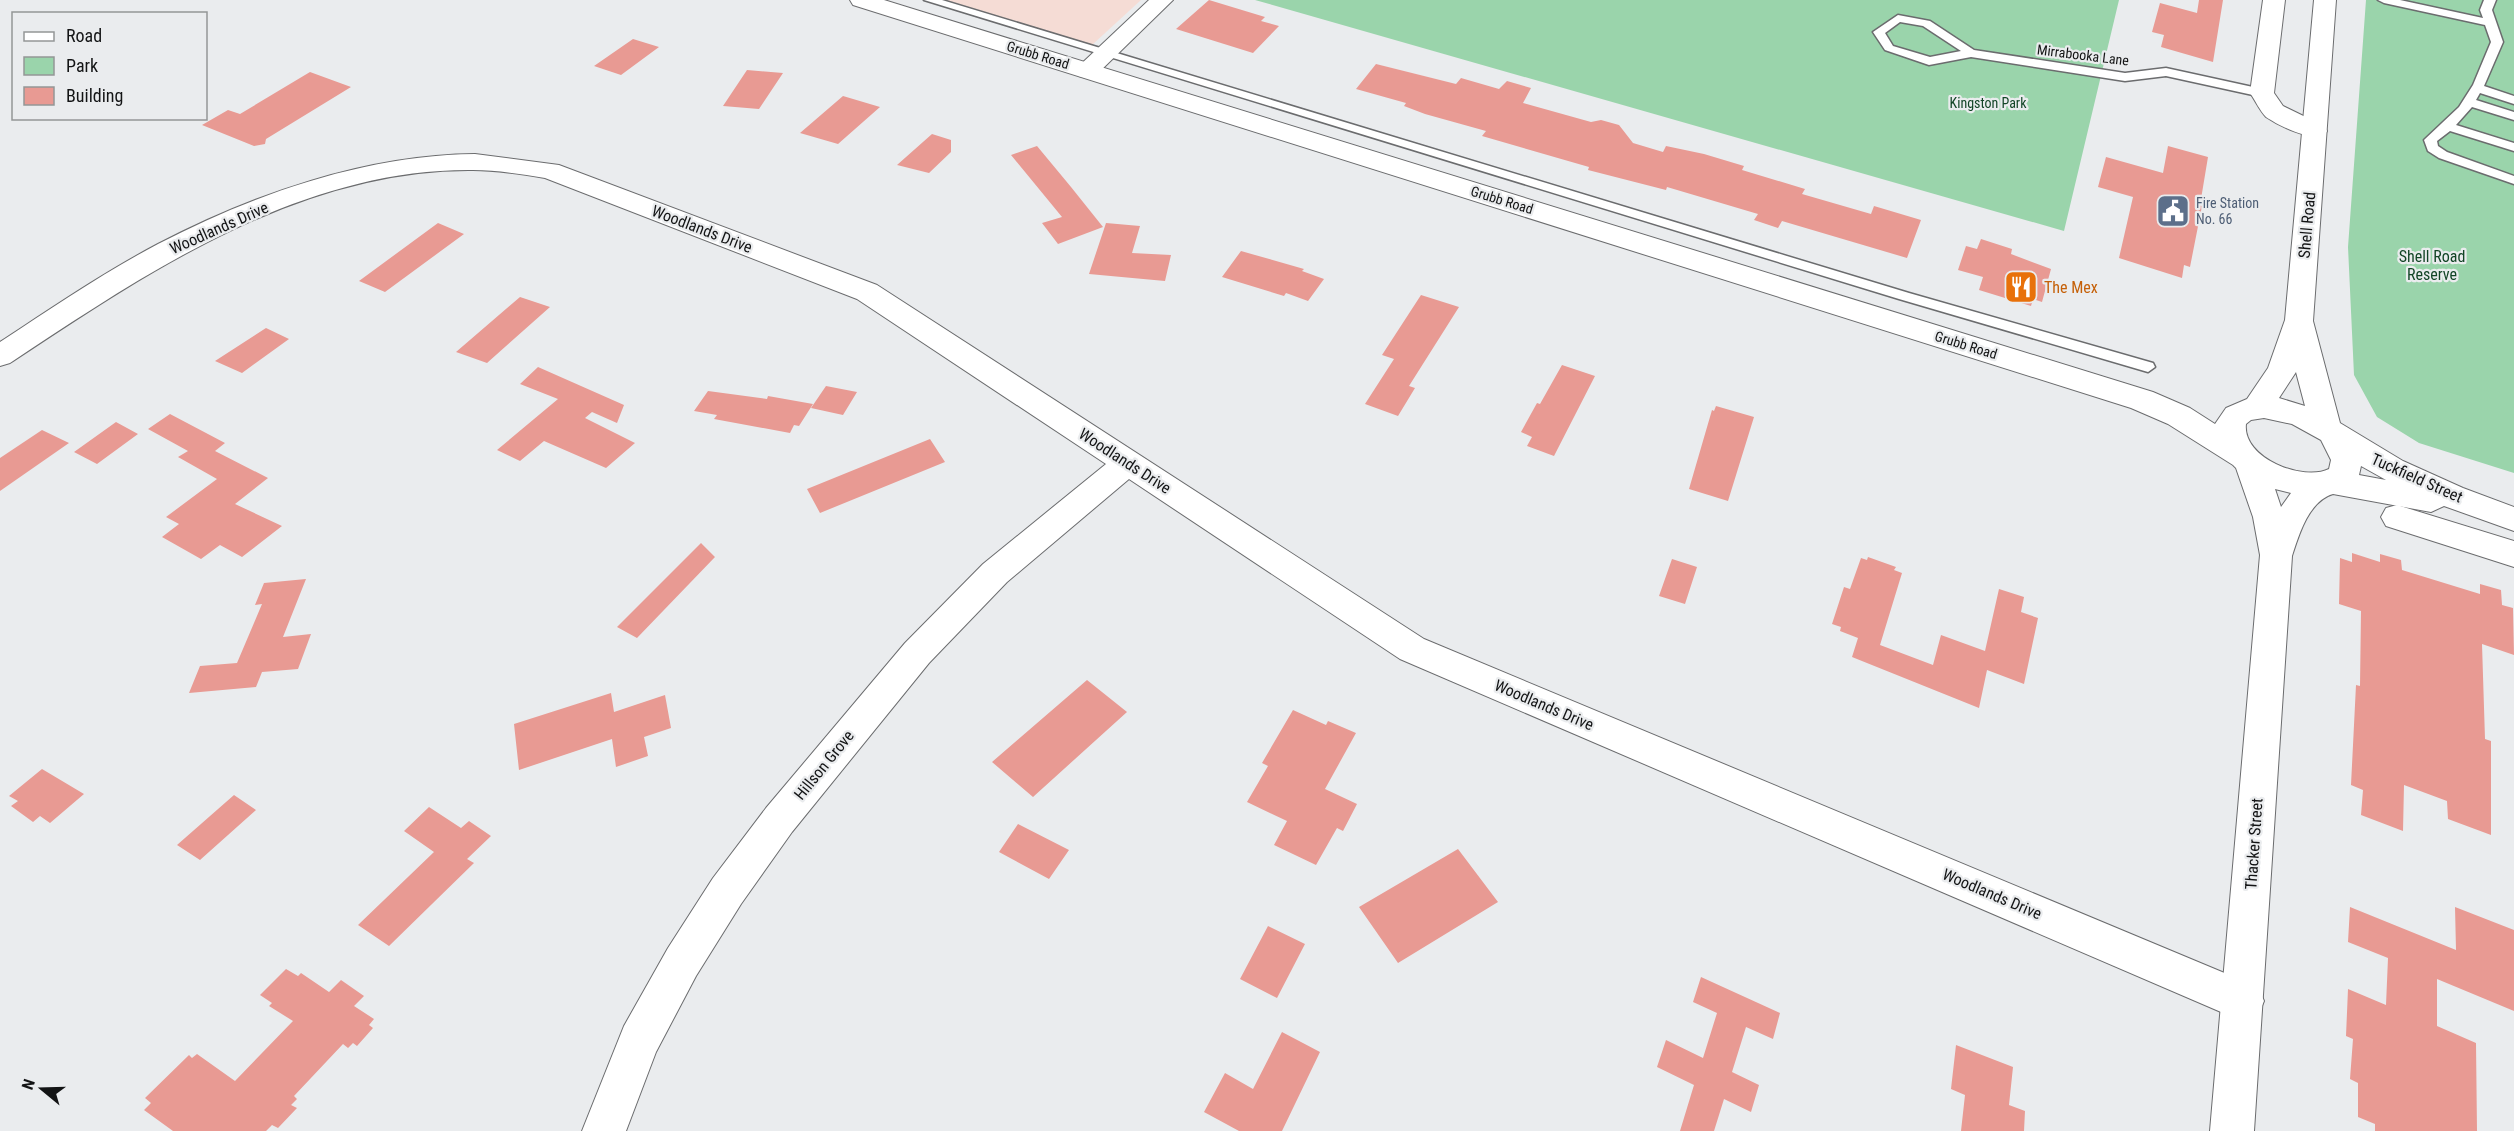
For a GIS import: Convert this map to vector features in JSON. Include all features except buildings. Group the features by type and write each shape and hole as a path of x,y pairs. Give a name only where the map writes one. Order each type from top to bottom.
{"street":[{"name":"Grubb Road","path":"861,0 1096,62 2142,400 2179,416 2246,459"},
{"path":"1096,62 1162,0"},
{"path":"2274,0 2262,93 2274,111 2315,131"},
{"name":"Shell Road","path":"2246,459 2233,443 2229,430 2232,419 2249,409 2282,370 2299,320 2325,0"},
{"name":"Woodlands Drive","path":"0,356 148,262 194,237 291,198 348,181 405,168 465,162 501,164 550,171 867,292 1412,649 2242,1000"},
{"name":"Shell Road","path":"2299,320 2307,360 2331,433 2344,449 2348,463 2345,474 2325,484"},
{"name":"Grubb Road","path":"2142,400 2249,409"},
{"name":"Tuckfield Street","path":"2249,409 2274,407 2293,412 2392,470 2509,517"},
{"name":"Tuckfield Street","path":"2246,459 2282,480 2325,484 2509,517"},
{"name":"Thacker Street","path":"2246,459 2269,517 2276,556"},
{"name":"Hillson Grove","path":"604,1131 639,1041 682,962 727,891 779,820 917,652 995,573 1128,463"},
{"name":"Thacker Street","path":"2232,1131 2276,556 2284,529 2295,509 2325,484"},
{"path":"2397,517 2514,554"}],"lane":[{"name":"Grubb Road","path":"930,0 1096,62 2148,367"},
{"path":"2384,0 2488,11"},
{"path":"2436,0 2488,11"},
{"path":"2488,11 2497,42 2478,88 2455,123 2430,140 2432,148 2443,155 2514,180"},
{"name":"Mirrabooka Lane","path":"1971,53 1926,23 1898,18 1879,32 1889,48 1929,61 1971,53 2125,77 2166,72 2262,93"},
{"path":"2478,88 2514,100"},
{"path":"2469,102 2514,116"},
{"path":"2449,127 2514,147"}],"shaded area":[{"path":"946,0 1141,0 1092,45"}],"green space":[{"name":"Kingston Park","path":"1255,0 2119,0 2064,231"},
{"name":"Shell Road Reserve","path":"2366,0 2514,0 2514,473 2419,443 2377,417 2354,375 2348,247"}],"place":[{"name":"Fire Station No. 66","path":"2173,211"},
{"name":"The Mex","path":"2021,287"}]}
